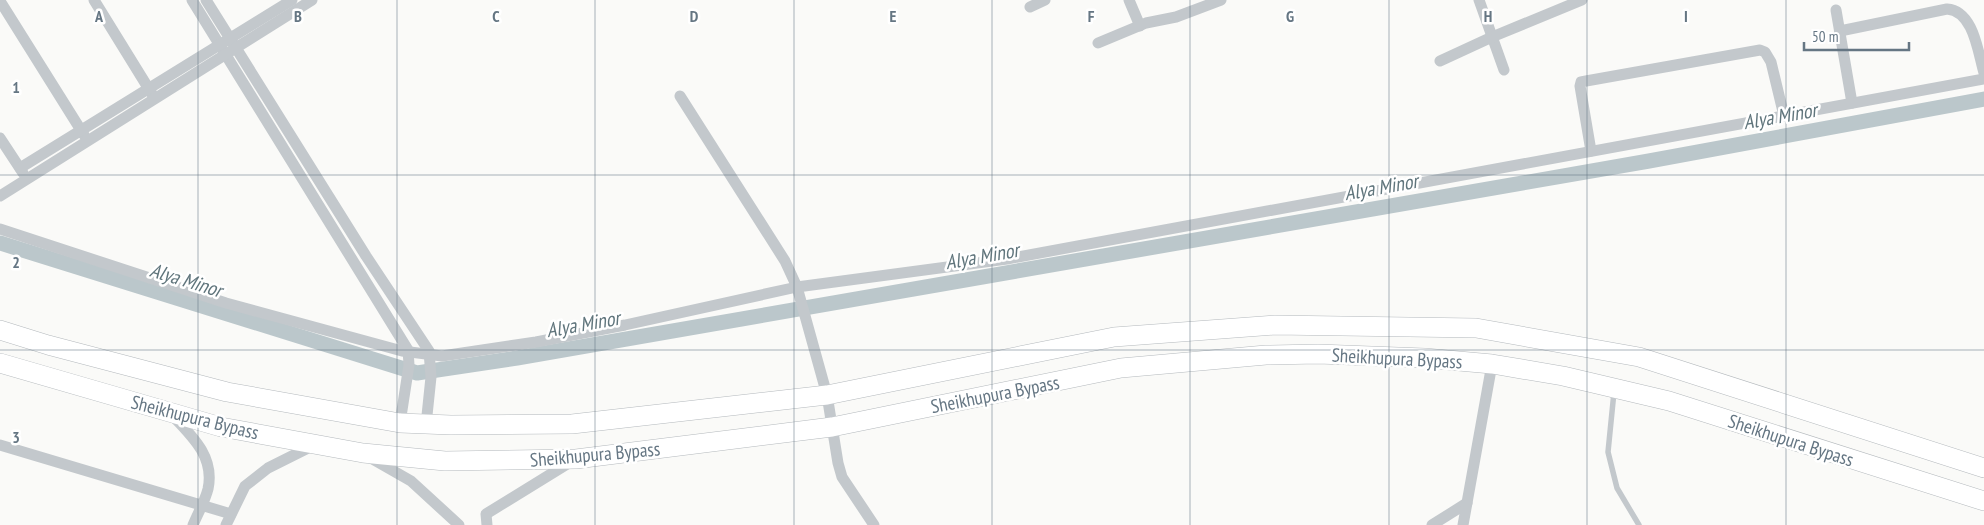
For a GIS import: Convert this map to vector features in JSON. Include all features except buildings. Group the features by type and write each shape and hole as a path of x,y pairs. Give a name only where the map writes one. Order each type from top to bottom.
{"highway":[{"name":"Sheikhupura Bypass","path":"0,330 48,345 227,392 400,423 426,425 572,424 827,395 1114,337 1276,325 1476,328 1639,357 1984,468"},
{"name":"Sheikhupura Bypass","path":"0,363 221,427 362,453 445,461 576,459 832,427 1121,368 1266,355 1318,354 1424,358 1492,364 1615,387 1669,400 1984,501"}],"street":[{"path":"94,0 152,93"},
{"path":"192,0 409,352 400,423"},
{"path":"206,0 366,256 427,347 431,366 426,425"},
{"path":"233,43 292,0"},
{"path":"0,196 88,140 152,93 222,49 312,0"},
{"path":"1030,6 1045,0"},
{"path":"1129,0 1140,26"},
{"path":"1098,44 1140,26 1201,9 1221,0"},
{"path":"1479,0 1504,70"},
{"path":"1440,61 1492,37 1582,0"},
{"path":"0,1 88,140"},
{"path":"1840,31 1952,9 1960,14 1969,24 1984,73"},
{"path":"1836,10 1852,103"},
{"path":"1591,152 1580,86 1581,82 1586,80 1760,50 1766,52 1771,62 1784,116"},
{"path":"431,366 442,356 536,342 625,325 796,287 1007,259 1984,79"},
{"path":"20,168 81,130 152,93"},
{"path":"680,96 785,261 796,287 827,395 842,477 874,525"},
{"path":"0,138 26,179"},
{"path":"0,229 226,303 409,352 431,366"},
{"path":"1463,525 1492,364"},
{"path":"170,413 194,438 210,470 208,490 193,525"},
{"path":"0,445 201,506 228,522 245,486 268,468 316,444"},
{"path":"362,453 411,481 459,525"},
{"path":"487,525 486,514 576,459"},
{"path":"1432,525 1467,503"}],"lane":[{"path":"1615,387 1608,452 1617,488 1639,525"}],"waterway":[{"name":"Alya Minor","path":"0,243 417,373 517,358 1649,161 1984,99"}]}
